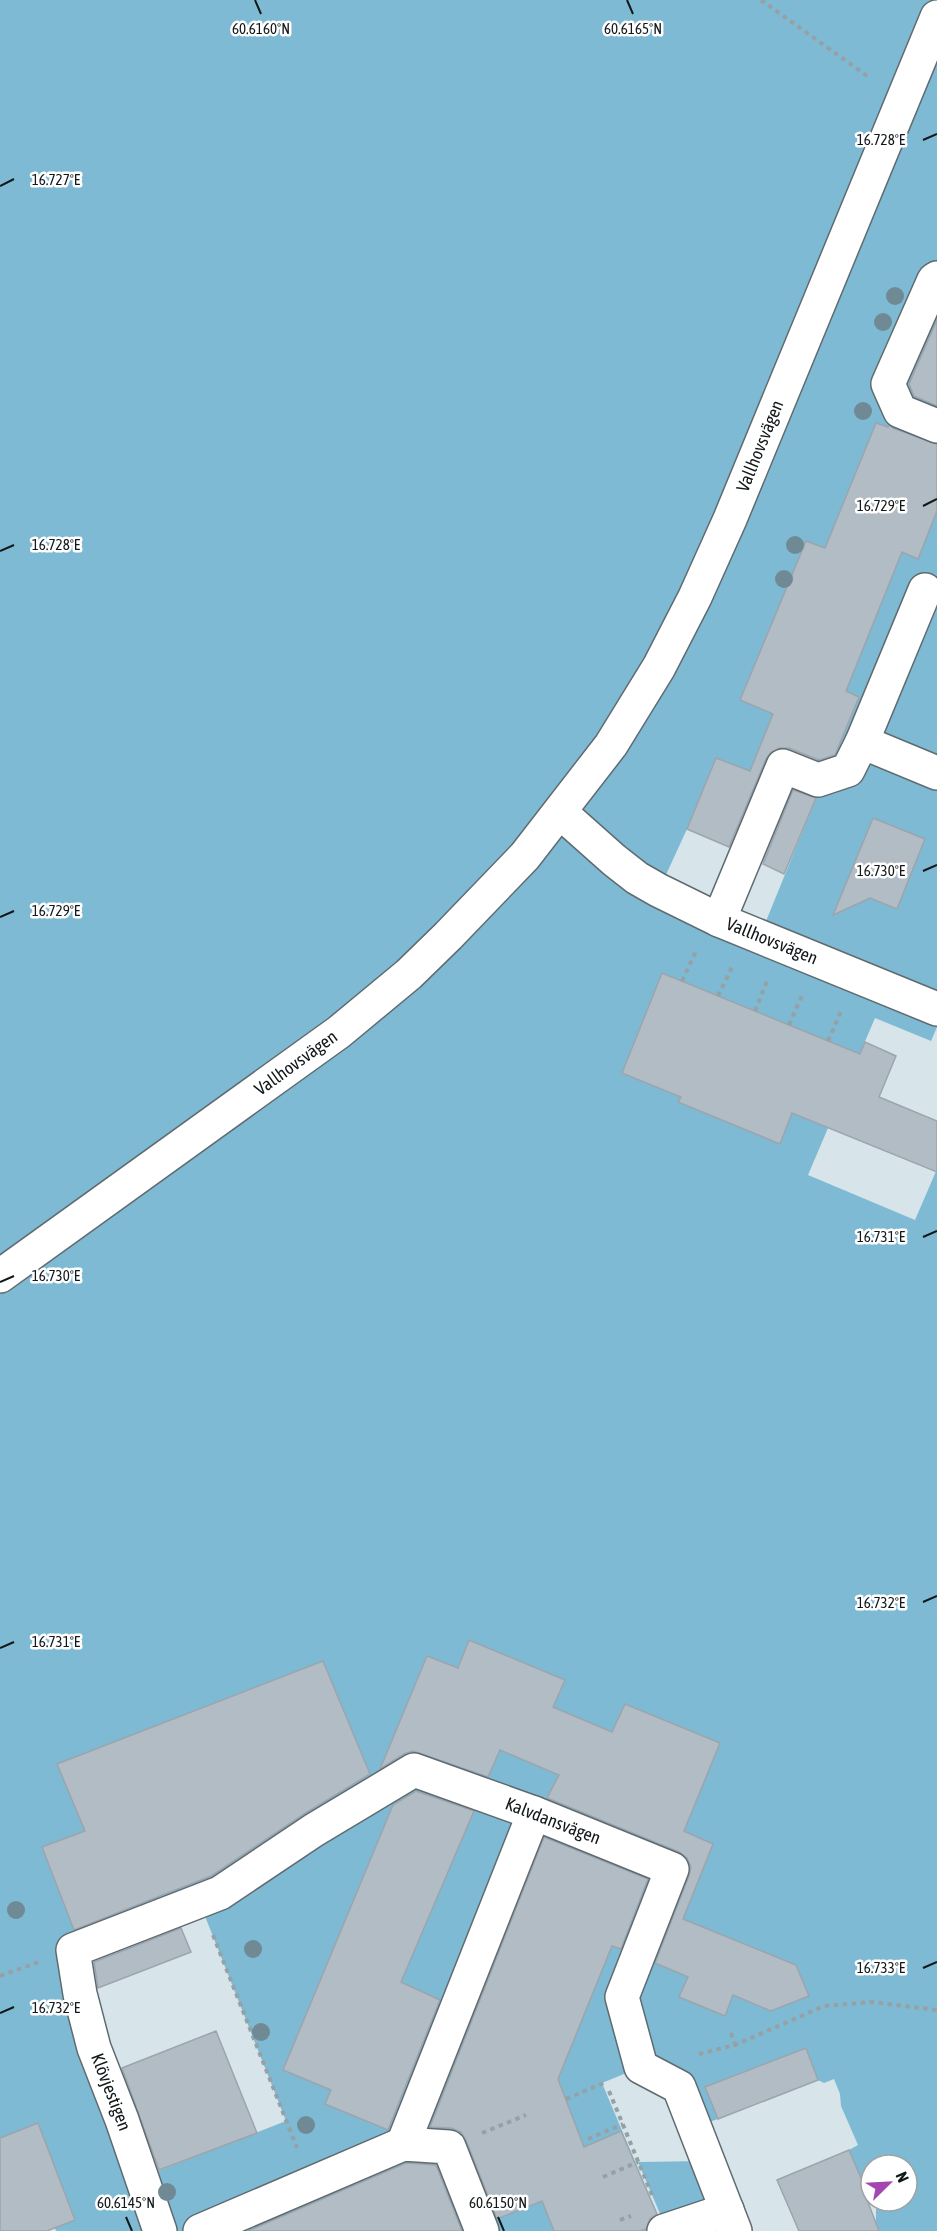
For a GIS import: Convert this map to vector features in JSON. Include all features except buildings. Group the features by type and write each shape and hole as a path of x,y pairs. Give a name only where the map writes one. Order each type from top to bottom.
{"street":[{"name":"Vallhovsvägen","path":"0,1276 339,1032 408,974 525,856 611,745 695,597 730,519 901,101 928,63 937,16"},
{"path":"937,279 934,280 888,384 900,411 937,426"},
{"path":"710,929 783,766 818,780 848,770 862,742 925,590"},
{"path":"862,742 937,773"},
{"name":"Vallhovsvägen","path":"560,812 637,878 689,906 710,929 937,1009"},
{"name":"Kalvdansvägen","path":"73,1950 219,1893 314,1830 414,1770 534,1813 672,1869 622,1997 641,2067"},
{"path":"403,2144 534,1813"},
{"name":"Klövjestigen","path":"73,1950 80,1994 94,2048 122,2120 160,2231"},
{"path":"641,2067 680,2087 731,2220 666,2230"},
{"path":"200,2231 403,2144 449,2147 482,2231"}],"path":[{"path":"761,0 901,101"},
{"path":"682,981 710,929"},
{"path":"718,996 732,965"},
{"path":"754,1011 772,971"},
{"path":"789,1026 806,987"},
{"path":"828,1041 844,1004"},
{"path":"199,1900 311,2184"},
{"path":"566,2099 641,2067 735,2045 824,2006 872,2002 937,2010"},
{"path":"731,2033 735,2045"},
{"path":"606,2082 666,2230"},
{"path":"449,2147 526,2115"},
{"path":"588,2139 623,2124"},
{"path":"603,2177 638,2162"}],"shaded area":[{"path":"0,0 937,0 937,1027 931,1041 875,1018 808,1175 915,1220 937,1169 937,2231 879,2231 876,2225 876,2213 919,2213 919,2153 859,2153 859,2174 849,2150 858,2145 841,2106 840,2094 834,2079 824,2083 818,2080 806,2048 706,2087 718,2119 694,2127 641,2067 602,2083 664,2231 56,2231 55,2228 75,2220 57,2172 0,2138","holes":["837,560 890,581 816,764 762,742","716,758 776,783 819,791 760,936 659,890","199,1901 286,2121 156,2172 73,1950"]},
{"path":"708,2161 735,2231 664,2231 667,2230 638,2162"}]}
